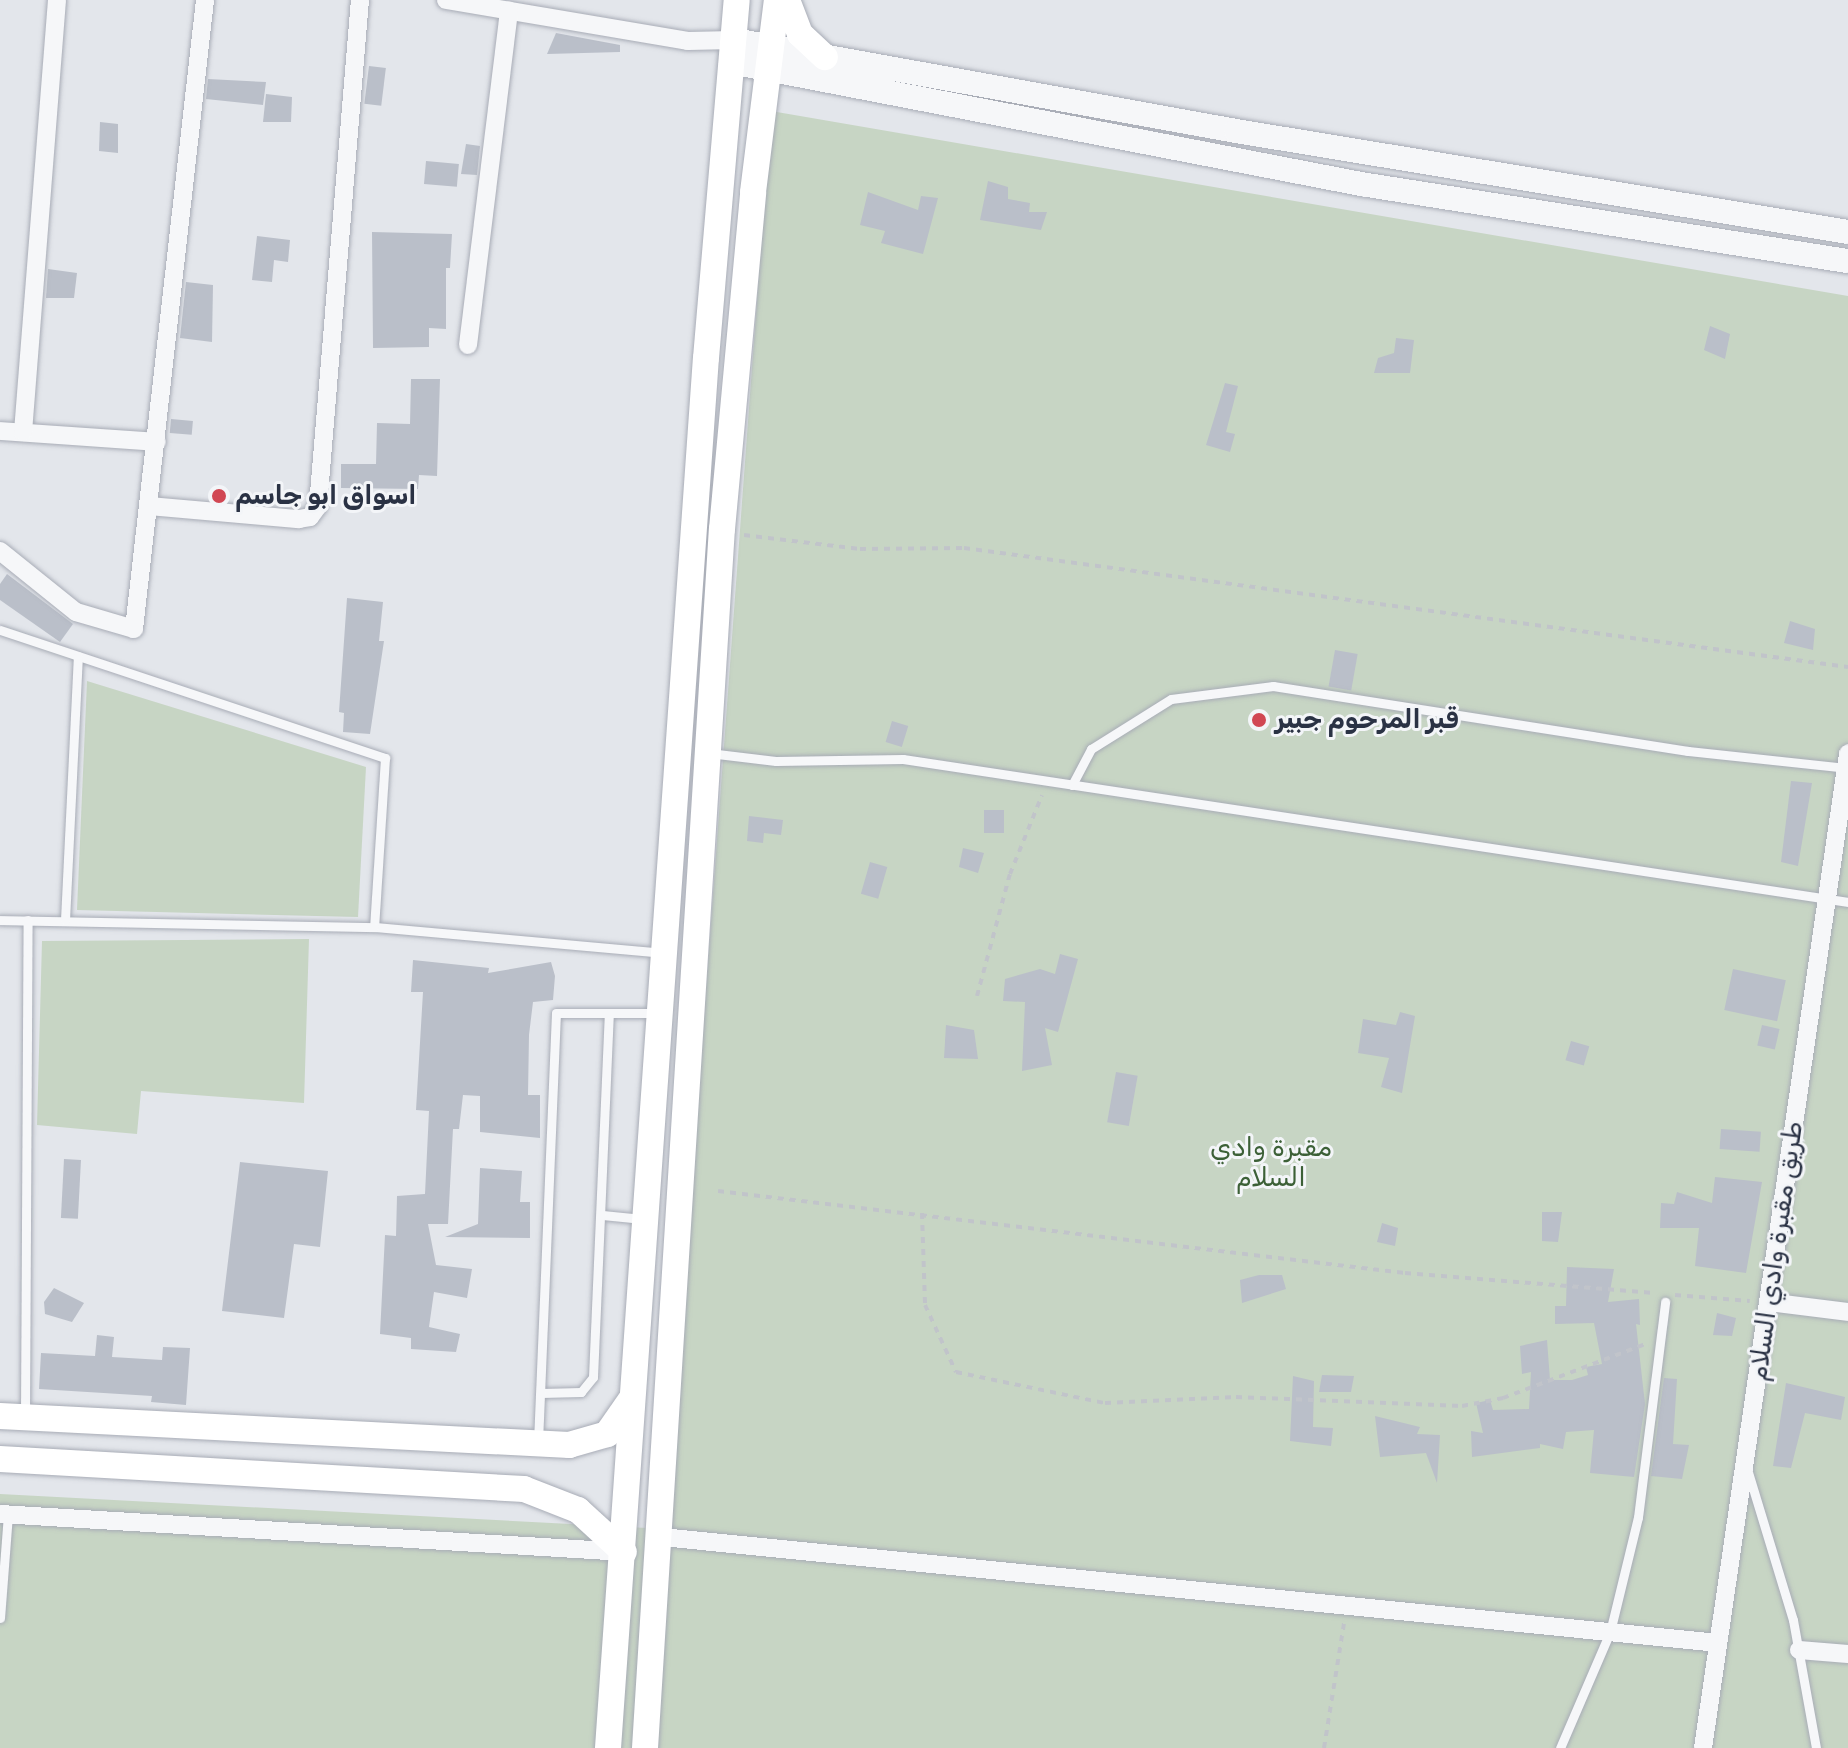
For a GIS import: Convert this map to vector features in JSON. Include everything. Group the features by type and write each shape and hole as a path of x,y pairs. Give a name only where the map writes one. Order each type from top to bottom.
{"main road":[{"path":"608,1748 645,1219 663,1013 706,358 737,0"},
{"path":"645,1748 662,1537 706,753 722,529 777,0"},
{"path":"787,0 800,34 825,57"},
{"path":"0,1458 13,1439 8,1417 538,1446 590,1442 607,1434 632,1398"},
{"path":"138,1467 129,1461 122,1444 139,1424"},
{"path":"0,1458 524,1489 578,1510 624,1552"}],"street":[{"path":"23,432 57,0"},
{"path":"0,551 76,612 134,629 205,0"},
{"path":"149,506 299,519 310,517 318,506 360,0"},
{"path":"446,0 688,41 1403,192 1848,261"},
{"path":"468,345 509,11"},
{"path":"769,59 825,57 1367,153 1848,232"},
{"path":"1361,184 1370,174 1367,153"},
{"path":"1403,192 1400,171 1409,160"},
{"path":"0,431 157,442"},
{"name":"طريق مقبرة وادي السلام","path":"1703,1748 1847,761"},
{"path":"1768,1302 1848,1312"},
{"path":"4,1515 624,1552"},
{"path":"662,1537 1718,1643"},
{"path":"1799,1650 1848,1654"}],"lane":[{"path":"0,630 385,758 374,927"},
{"path":"65,920 78,656"},
{"path":"1072,785 1091,749 1171,699 1273,686 1688,751 1847,761"},
{"path":"706,753 776,761 903,759 1848,902"},
{"path":"0,920 374,927 667,953"},
{"path":"8,1417 28,920"},
{"path":"538,1446 556,1013 663,1013"},
{"path":"541,1393 581,1392 593,1377 609,1013"},
{"path":"602,1215 645,1219"},
{"path":"1560,1748 1610,1632 1638,1517 1665,1302"},
{"path":"1745,1461 1799,1650 1816,1748"},
{"path":"0,1618 4,1515"}],"path":[{"path":"722,529 765,541 828,547 964,548 1848,667"},
{"path":"977,996 1010,874 1047,782"},
{"path":"718,1191 1434,1276 1768,1302"},
{"path":"922,1213 925,1305 956,1372 1105,1403 1236,1397 1462,1406 1503,1398 1608,1354 1661,1339"},
{"path":"1324,1748 1347,1605"}],"green space":[{"name":"مقبرة وادي السلام","path":"771,111 1848,296 1848,1748 0,1748 0,1494 666,1529"},
{"path":"87,681 366,767 358,917 77,910"},
{"path":"309,939 304,1103 141,1091 137,1134 37,1125 42,941"}],"building":[{"path":"556,33 620,45 620,52 547,54"},
{"path":"369,66 386,68 381,106 364,104"},
{"path":"208,79 266,82 263,105 206,99"},
{"path":"266,94 292,97 291,122 263,122"},
{"path":"100,122 118,124 118,153 99,151"},
{"path":"466,144 480,146 477,175 461,174"},
{"path":"426,161 459,164 457,187 424,184"},
{"path":"988,181 1008,187 1008,199 1030,203 1029,212 1047,212 1041,230 980,220"},
{"path":"868,192 918,210 921,196 938,198 923,254 881,243 885,231 860,225"},
{"path":"372,232 452,234 450,268 446,268 446,329 429,328 429,347 373,348"},
{"path":"257,236 290,240 288,262 274,260 272,282 252,280"},
{"path":"48,269 77,273 74,298 46,298"},
{"path":"186,282 213,285 212,342 180,338"},
{"path":"1710,326 1730,334 1725,359 1704,350"},
{"path":"1396,338 1414,340 1410,373 1374,373 1378,358 1394,353"},
{"path":"411,379 440,379 437,476 419,475 418,489 341,488 341,464 376,464 377,423 410,424"},
{"path":"1225,383 1238,386 1226,432 1235,434 1230,452 1206,445"},
{"path":"171,419 193,421 192,435 170,433"},
{"path":"7,574 73,624 60,642 0,600 0,584"},
{"path":"347,598 383,602 379,641 384,641 370,734 343,732 344,713 339,712"},
{"path":"1790,621 1815,629 1813,650 1784,643"},
{"path":"1335,650 1358,654 1351,690 1329,686"},
{"path":"892,721 908,726 902,747 886,742"},
{"path":"1791,781 1812,783 1798,866 1781,862"},
{"path":"984,810 1004,810 1004,833 984,833"},
{"path":"749,816 783,820 781,835 764,833 763,843 747,841"},
{"path":"963,848 984,853 978,873 959,867"},
{"path":"870,862 887,867 878,899 861,894"},
{"path":"1060,954 1078,959 1058,1032 1045,1028 1052,1065 1022,1071 1025,1002 1003,1001 1005,979 1040,969 1055,974"},
{"path":"413,960 489,968 488,973 551,962 555,976 553,1000 533,1002 529,1035 528,1095 540,1095 540,1138 480,1132 480,1096 463,1095 459,1129 453,1129 448,1224 428,1224 436,1265 472,1269 467,1298 434,1292 429,1327 460,1334 456,1352 411,1349 411,1338 380,1334 385,1235 396,1236 397,1196 425,1194 429,1111 416,1110 423,992 411,992"},
{"path":"1733,969 1786,980 1777,1021 1724,1010"},
{"path":"1400,1012 1415,1016 1402,1093 1381,1087 1389,1058 1358,1053 1363,1019 1396,1025"},
{"path":"946,1025 974,1030 978,1059 944,1058"},
{"path":"1762,1025 1780,1029 1775,1050 1757,1045"},
{"path":"1571,1041 1589,1046 1584,1065 1565,1060"},
{"path":"1116,1072 1138,1076 1129,1126 1107,1122"},
{"path":"1721,1129 1761,1132 1760,1152 1720,1149"},
{"path":"64,1159 81,1160 78,1219 61,1218"},
{"path":"240,1162 328,1171 320,1247 294,1244 284,1318 222,1311"},
{"path":"480,1168 522,1171 520,1202 530,1202 530,1238 445,1237 478,1224"},
{"path":"1715,1177 1762,1182 1746,1273 1695,1266 1699,1228 1660,1228 1661,1203 1674,1204 1677,1192 1712,1203"},
{"path":"1542,1212 1562,1212 1558,1242 1542,1241"},
{"path":"1382,1223 1398,1228 1395,1246 1377,1242"},
{"path":"1567,1267 1614,1269 1608,1302 1639,1299 1640,1325 1636,1324 1645,1404 1634,1477 1590,1473 1594,1430 1566,1432 1563,1449 1540,1444 1540,1448 1472,1457 1471,1431 1483,1433 1476,1403 1490,1400 1493,1410 1529,1409 1531,1372 1522,1374 1520,1346 1547,1340 1550,1380 1572,1380 1588,1375 1586,1367 1602,1364 1594,1323 1555,1324 1555,1306 1566,1306"},
{"path":"1259,1275 1282,1275 1286,1289 1242,1303 1240,1280"},
{"path":"54,1288 84,1303 72,1322 45,1314 44,1302"},
{"path":"1717,1313 1736,1318 1732,1336 1713,1335"},
{"path":"97,1335 114,1337 112,1357 162,1360 163,1347 190,1348 186,1405 151,1402 152,1396 39,1389 41,1353 95,1356"},
{"path":"1322,1375 1354,1376 1351,1392 1319,1392"},
{"path":"1293,1376 1314,1381 1313,1427 1333,1428 1331,1446 1290,1441"},
{"path":"1664,1378 1677,1379 1673,1444 1689,1445 1682,1479 1651,1476"},
{"path":"1786,1383 1845,1397 1841,1420 1805,1413 1791,1468 1773,1466"},
{"path":"1375,1416 1420,1427 1417,1434 1440,1435 1437,1483 1426,1453 1380,1457"}],"place":[{"name":"اسواق ابو جاسم","path":"219,496"},
{"name":"قبر المرحوم جبير","path":"1259,720"}]}
